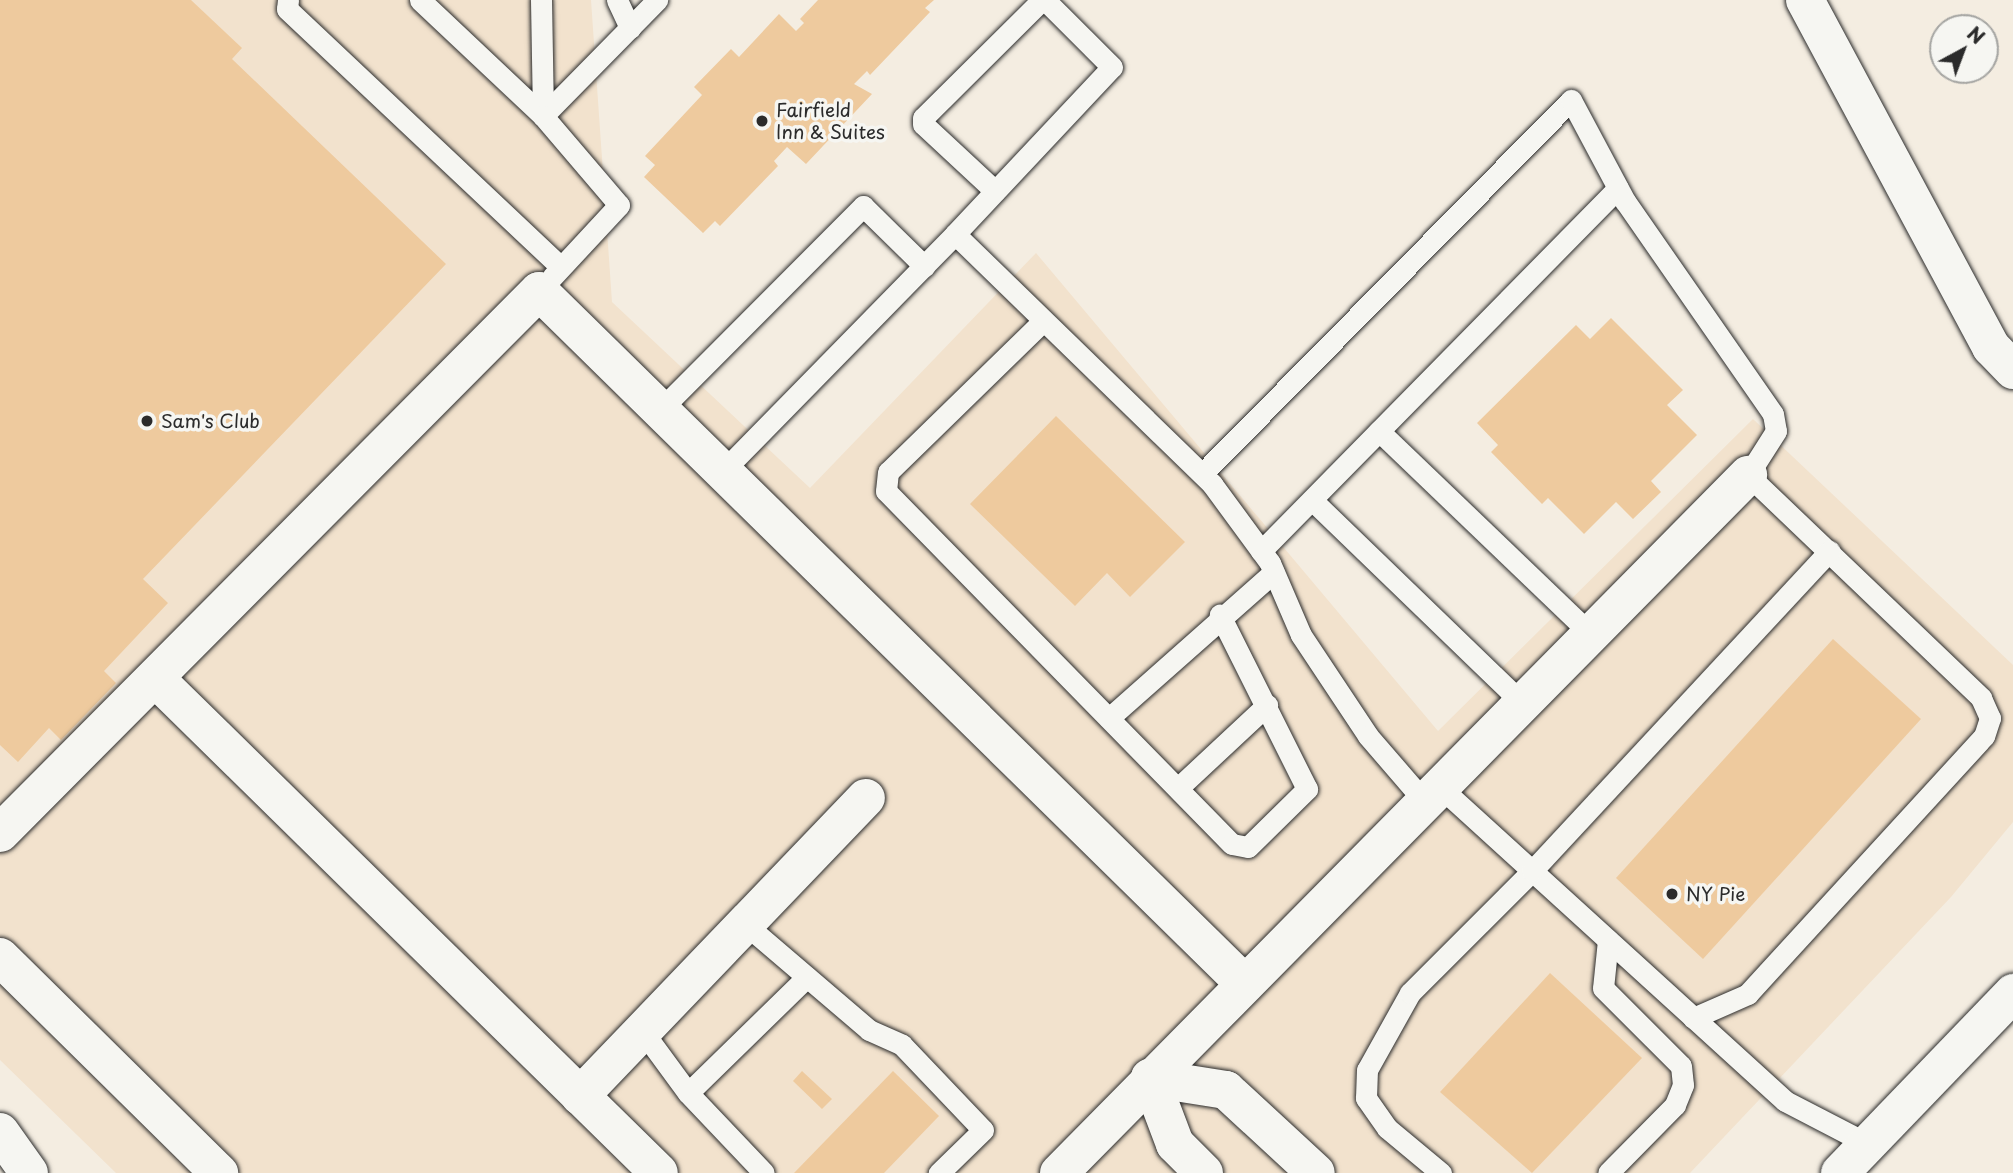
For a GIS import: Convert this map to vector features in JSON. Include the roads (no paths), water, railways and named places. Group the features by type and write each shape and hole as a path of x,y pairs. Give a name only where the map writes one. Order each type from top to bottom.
{"main road":[{"path":"1805,0 1991,347 2013,370"},
{"path":"0,833 550,279 660,410 1245,984"},
{"path":"1059,1173 1748,475"},
{"path":"155,678 659,1173"},
{"path":"580,1096 641,1029 866,798"},
{"path":"0,957 219,1173"},
{"path":"1840,1173 2013,993"},
{"path":"1150,1078 1175,1144 1204,1173"},
{"path":"1150,1078 1226,1090 1316,1173"},
{"path":"0,1132 29,1173"}],"lane":[{"path":"288,0 287,9 550,279 619,205 543,116 419,0"},
{"path":"541,0 543,116"},
{"path":"617,0 630,28"},
{"path":"543,116 657,0"},
{"path":"723,471 955,234 1112,67 1043,0 923,118 923,124 995,191"},
{"path":"1202,474 1571,100 1618,188 1773,414 1776,431 1748,475 1981,698 1990,718 1984,736 1748,994 1693,1018"},
{"path":"1261,551 1618,188"},
{"path":"660,410 863,206 924,266"},
{"path":"955,234 1202,474 1261,551 1274,572 1301,635 1368,736 1432,794 1532,871 1785,1101 1866,1143"},
{"path":"1043,321 888,472 886,491 1232,844 1248,846 1303,797 1306,780 1220,615"},
{"path":"1379,431 1591,634"},
{"path":"1312,500 1522,704"},
{"path":"1441,1173 1387,1128 1366,1098 1367,1070 1410,993 1532,871 1829,551"},
{"path":"1109,718 1220,615 1274,572"},
{"path":"1178,788 1267,705"},
{"path":"745,924 869,1030 902,1045 983,1129 940,1173"},
{"path":"1608,940 1603,988 1681,1066 1683,1085 1675,1105 1608,1173"},
{"path":"688,1093 807,977"},
{"path":"641,1029 688,1093 764,1173"}],"place":[{"name":"Fairfield Inn & Suites","path":"762,121"},
{"name":"Sam's Club","path":"147,421"},
{"name":"NY Pie","path":"1672,894"}]}
